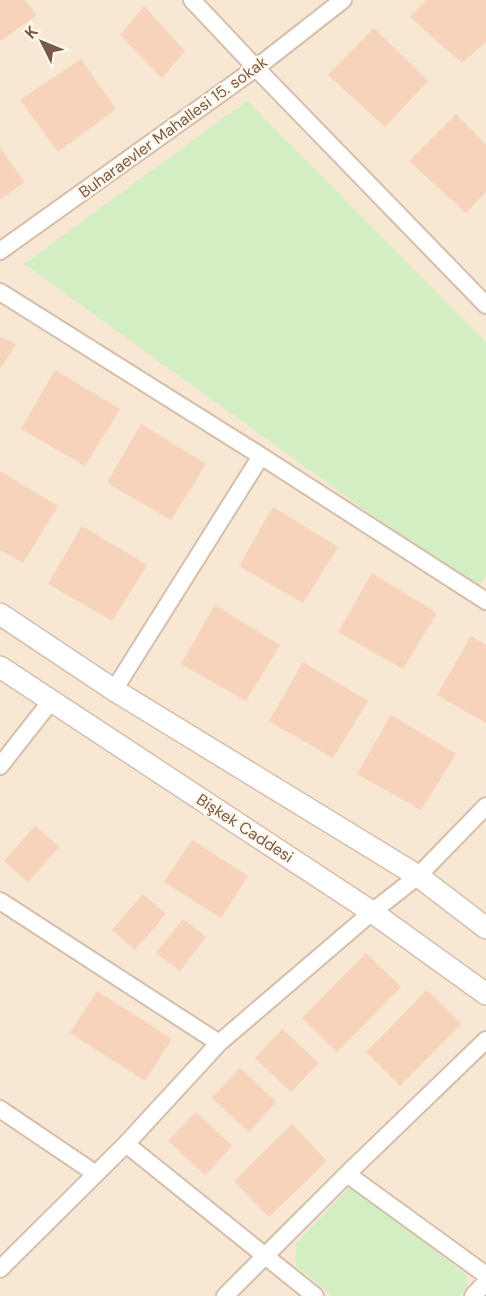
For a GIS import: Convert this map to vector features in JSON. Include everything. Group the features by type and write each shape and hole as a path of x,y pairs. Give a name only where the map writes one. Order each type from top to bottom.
{"street":[{"path":"192,0 486,305"},
{"name":"Buharaevler Mahallesi 15. sokak","path":"0,251 256,68 342,0"},
{"path":"0,292 486,601"},
{"path":"114,690 261,456"},
{"path":"0,614 114,690 417,876 486,928"},
{"name":"Bişkek Caddesi","path":"0,667 372,912 486,994"},
{"path":"0,766 51,701"},
{"path":"0,1269 126,1144 219,1043 417,876 486,806"},
{"path":"0,901 219,1043"},
{"path":"225,1296 486,1040"},
{"path":"0,1110 96,1174"},
{"path":"126,1144 315,1296"},
{"path":"347,1174 486,1275"},
{"path":"473,1296 486,1282"}],"shaded area":[{"path":"0,0 486,0 486,1296 0,1296"}],"green space":[{"path":"247,101 486,342 486,575 476,590 24,264"},
{"path":"348,1189 359,1192 466,1275 468,1286 459,1296 332,1296 296,1266 296,1243"}],"building":[{"path":"0,0 25,0 37,15 0,41"},
{"path":"427,0 486,0 486,42 462,63 410,17"},
{"path":"144,6 185,51 162,78 120,35"},
{"path":"374,28 428,81 385,127 328,75"},
{"path":"81,59 116,109 58,152 20,100"},
{"path":"456,114 486,144 486,192 466,213 409,161"},
{"path":"0,147 24,182 0,200"},
{"path":"0,337 16,344 0,369"},
{"path":"55,370 120,409 85,466 21,429"},
{"path":"141,424 206,464 171,520 107,483"},
{"path":"0,471 58,506 23,563 0,550"},
{"path":"273,507 338,547 303,603 239,566"},
{"path":"82,526 147,565 112,621 48,584"},
{"path":"372,573 437,613 403,669 338,632"},
{"path":"215,605 280,645 246,701 181,664"},
{"path":"471,636 486,645 486,723 437,695"},
{"path":"303,662 368,701 333,758 269,721"},
{"path":"391,715 456,754 421,810 357,774"},
{"path":"35,826 59,847 28,882 4,861"},
{"path":"192,840 248,876 221,918 164,882"},
{"path":"143,894 166,914 135,950 112,930"},
{"path":"183,919 206,937 180,971 156,953"},
{"path":"366,953 401,987 337,1052 302,1018"},
{"path":"427,990 461,1024 400,1086 366,1052"},
{"path":"97,991 172,1039 145,1081 70,1033"},
{"path":"282,1029 319,1063 291,1092 255,1058"},
{"path":"240,1068 276,1102 249,1132 212,1098"},
{"path":"196,1112 232,1146 205,1175 168,1141"},
{"path":"292,1124 327,1161 269,1217 234,1181"}]}
